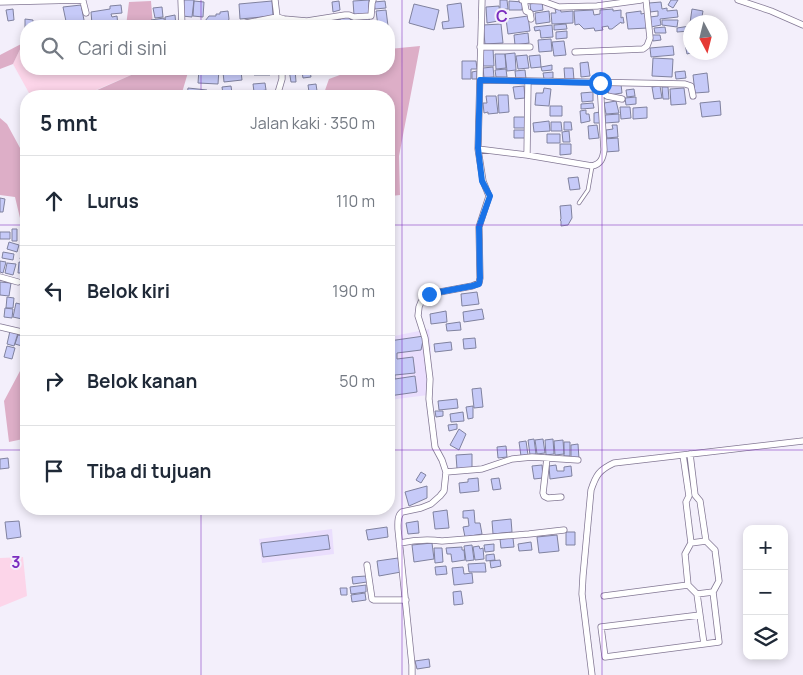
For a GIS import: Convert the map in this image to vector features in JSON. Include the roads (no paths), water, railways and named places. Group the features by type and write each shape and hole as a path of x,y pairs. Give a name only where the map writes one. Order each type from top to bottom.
{"street":[{"path":"0,2 79,0 83,2 86,13"},
{"path":"180,0 182,20"},
{"path":"275,0 277,20"},
{"path":"308,20 345,15 354,17 371,16 373,0"},
{"path":"412,675 398,529 400,514 431,504 440,496 444,491 446,472 435,447 425,338 418,311 421,302 429,294 479,284 479,227 490,196 482,181 478,148 482,0"},
{"path":"531,19 530,13 526,11 523,0 539,0 559,7 641,0"},
{"path":"575,52 643,48 647,46 650,38 646,0"},
{"path":"738,0 771,11 803,25"},
{"path":"261,20 276,17 294,20"},
{"path":"480,47 530,46"},
{"path":"279,90 282,75"},
{"path":"480,80 600,86 690,85 693,96"},
{"path":"527,155 528,81"},
{"path":"478,148 592,166 597,165 603,156 604,150 600,86"},
{"path":"600,86 607,96 622,99"},
{"path":"0,277 18,282"},
{"path":"0,327 20,332"},
{"path":"592,675 582,594 591,490 595,477 604,468 614,463 803,440"},
{"path":"687,455 692,495 700,501 706,541 715,550 719,581 713,592 719,642 604,656 601,627 700,615"},
{"path":"446,472 482,469 512,459 532,457 578,460"},
{"path":"547,458 544,496 548,498 561,497"},
{"path":"692,495 686,502 691,543 685,554 688,585 698,594 704,644"},
{"path":"400,543 418,539 442,541 564,530"},
{"path":"691,543 706,541"},
{"path":"367,565 372,599 406,600"},
{"path":"604,596 688,585"},
{"path":"698,594 713,592"}],"lane":[{"path":"579,203 588,190 592,166"}]}
